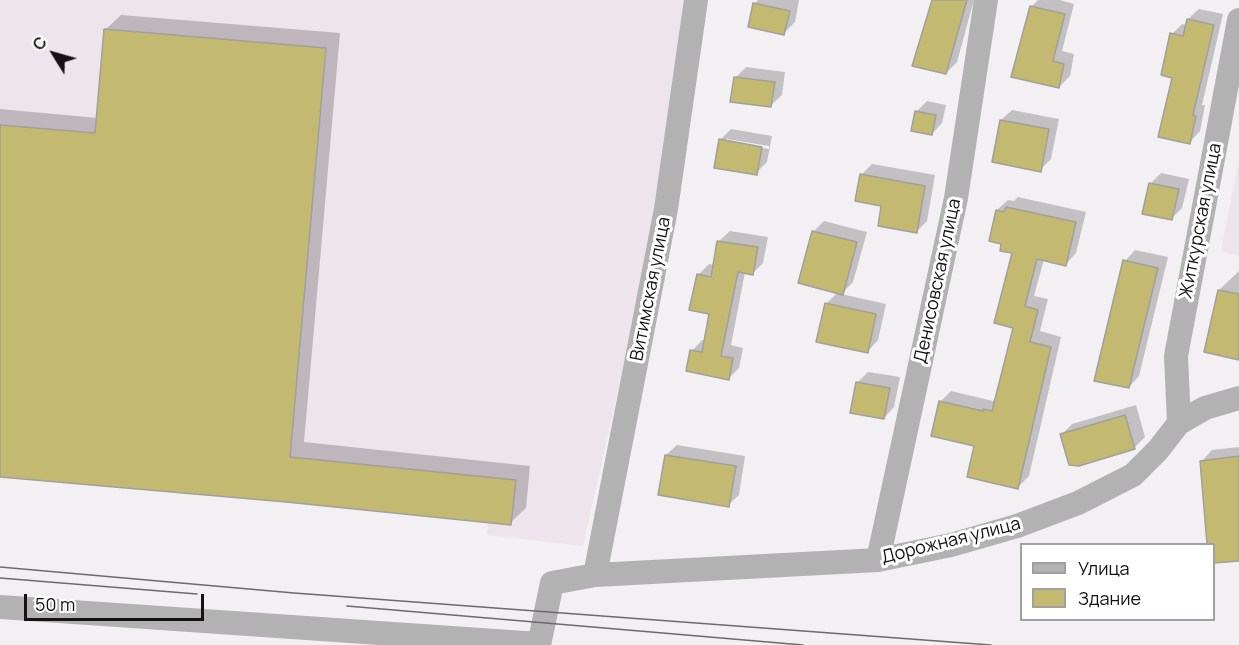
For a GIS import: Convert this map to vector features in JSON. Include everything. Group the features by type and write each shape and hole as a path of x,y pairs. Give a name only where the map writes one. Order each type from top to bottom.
{"street":[{"name":"Витимская улица","path":"595,575 666,209 696,0"},
{"name":"Денисовская улица","path":"878,561 956,198 986,0"},
{"name":"Житкурская улица","path":"1179,423 1176,356 1239,20"},
{"name":"Дорожная улица","path":"539,645 552,583 595,575 878,561 951,545 1017,526 1078,503 1133,475 1158,450 1179,423 1205,408 1239,398"},
{"path":"1,610 539,645"}],"shaded area":[{"path":"0,0 685,0 661,199 583,546 487,535 488,522 0,477"},
{"path":"1239,159 1239,256 1221,251"}],"building":[{"path":"932,0 967,0 946,74 912,66"},
{"path":"753,3 790,11 784,35 748,27"},
{"path":"1030,6 1065,14 1053,61 1064,64 1059,88 1011,77"},
{"path":"1187,19 1214,25 1193,115 1196,116 1190,144 1158,137 1172,78 1161,75 1170,33 1183,36"},
{"path":"104,29 326,48 290,457 516,480 511,525 286,502 0,477 0,125 95,133"},
{"path":"734,77 775,82 771,107 730,102"},
{"path":"915,111 936,115 932,135 911,131"},
{"path":"1000,120 1049,129 1041,172 992,162"},
{"path":"719,139 762,147 757,175 714,168"},
{"path":"860,174 925,186 917,233 878,226 881,206 855,201"},
{"path":"1149,183 1179,189 1172,220 1142,214"},
{"path":"1006,207 1076,222 1066,266 1037,259 1025,306 1038,310 1030,342 1051,347 1018,489 967,477 974,446 931,436 939,401 992,411 1013,328 994,323 1012,253 1000,251 1001,244 989,241 996,210 1004,212"},
{"path":"812,231 857,242 843,295 798,283"},
{"path":"717,241 758,247 753,275 738,272 721,356 733,358 729,380 686,371 690,350 702,352 709,314 689,310 697,274 711,277"},
{"path":"1123,260 1158,268 1129,388 1094,381"},
{"path":"1218,290 1239,294 1239,360 1204,352"},
{"path":"825,303 876,314 868,353 816,342"},
{"path":"856,382 890,388 884,419 850,413"},
{"path":"1125,415 1135,449 1079,466 1069,465 1060,434"},
{"path":"665,455 736,466 729,507 658,495"},
{"path":"1239,456 1239,561 1215,563 1215,543 1207,543 1200,461"}],"tram line":[{"path":"0,567 294,593 991,645"},
{"path":"0,578 197,594"},
{"path":"347,606 803,645"}]}
